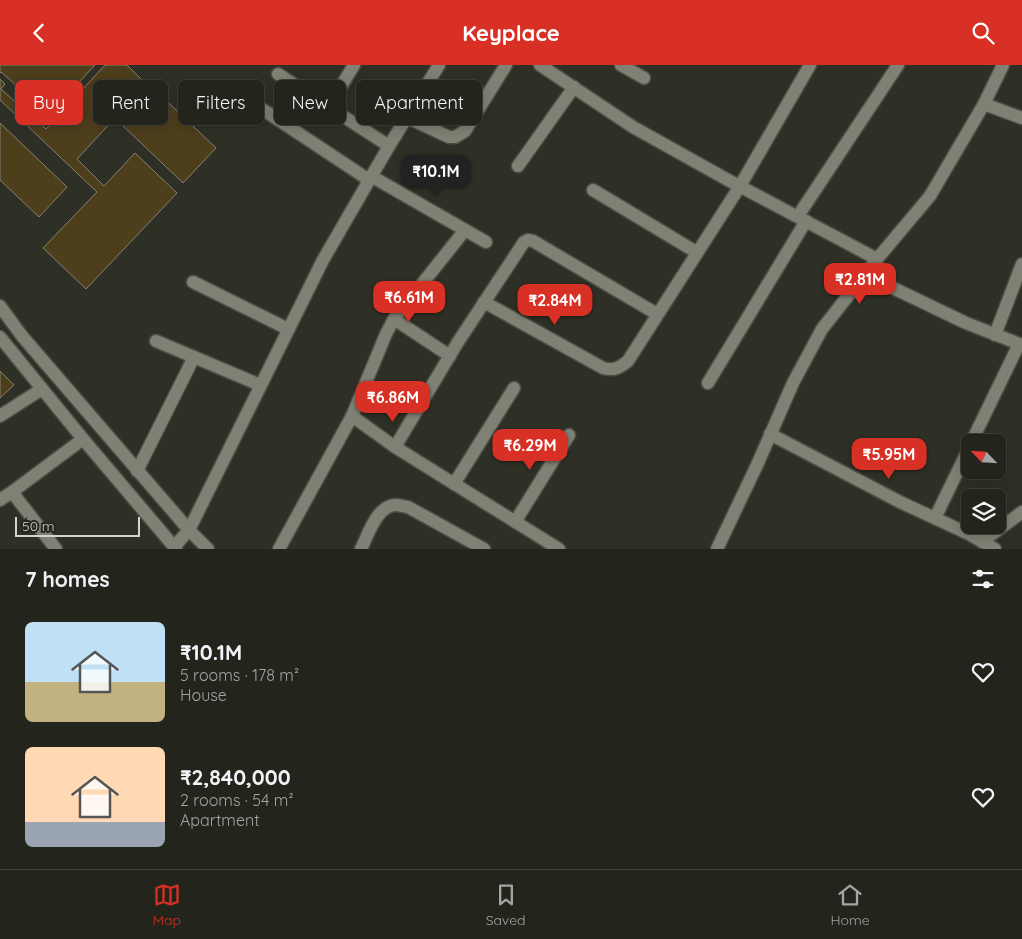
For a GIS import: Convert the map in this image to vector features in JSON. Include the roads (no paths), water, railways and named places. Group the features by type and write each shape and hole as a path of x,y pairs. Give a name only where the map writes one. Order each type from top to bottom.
{"street":[{"path":"345,80 354,65"},
{"path":"429,80 439,65"},
{"path":"482,104 506,65"},
{"path":"540,65 633,127 878,259"},
{"path":"621,65 644,78"},
{"path":"484,302 603,368 610,370 619,369 628,361 740,186 810,65"},
{"path":"708,383 802,219 898,65"},
{"path":"717,549 793,383 822,329 930,196 984,104 1003,65"},
{"path":"278,74 287,80"},
{"path":"518,166 574,87"},
{"path":"984,104 1022,118"},
{"path":"264,110 370,178 486,242"},
{"path":"346,120 388,147"},
{"path":"0,337 175,548 189,530 323,260 401,125"},
{"path":"423,125 449,137 460,135 469,125"},
{"path":"593,190 696,252"},
{"path":"279,549 352,416 394,319 465,230"},
{"path":"395,447 484,302 521,246 528,240 533,241 657,314"},
{"path":"995,335 1022,264"},
{"path":"866,275 995,335 1020,344 976,434"},
{"path":"193,282 288,329"},
{"path":"0,306 17,330 137,471 208,549"},
{"path":"394,319 450,356"},
{"path":"156,341 260,385"},
{"path":"137,471 194,357"},
{"path":"454,484 514,388"},
{"path":"0,416 42,389"},
{"path":"352,416 395,447 559,549"},
{"path":"770,434 995,549"},
{"path":"515,522 569,435"},
{"path":"0,500 83,439"},
{"path":"935,518 961,465"},
{"path":"12,492 56,549"},
{"path":"365,548 380,514 387,507 396,505 408,507 484,549"},
{"path":"982,542 1022,512"}]}
